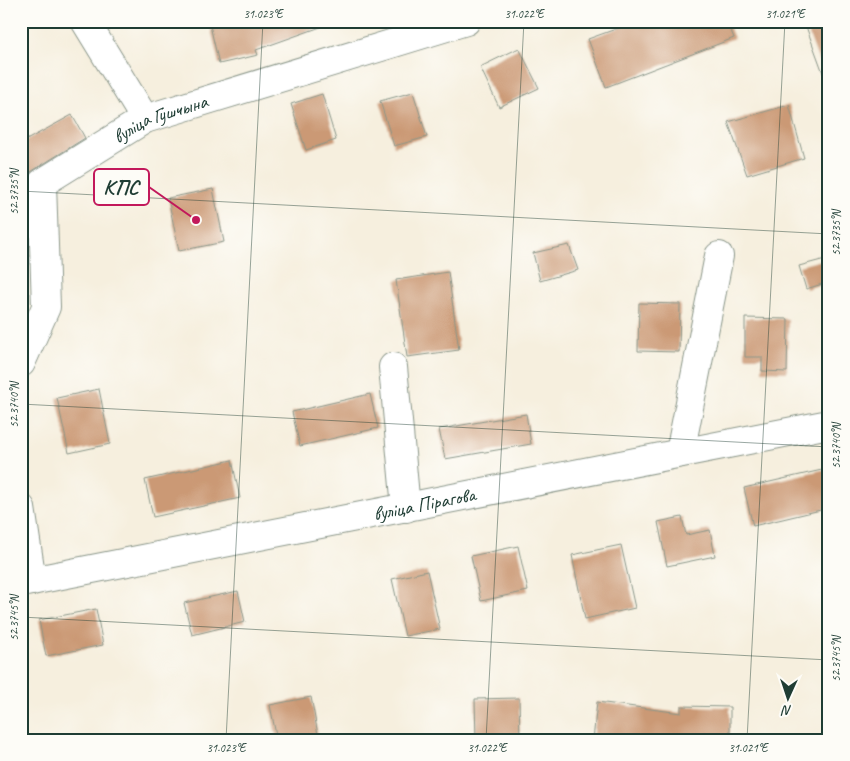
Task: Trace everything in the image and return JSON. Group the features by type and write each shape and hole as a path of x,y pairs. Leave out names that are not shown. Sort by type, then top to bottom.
{"street":[{"path":"85,21 146,119"},
{"name":"вуліца Гушчына","path":"21,363 46,307 42,183 146,119 466,21"},
{"path":"680,453 719,256"},
{"path":"392,367 406,508"},
{"name":"вуліца Пірагова","path":"27,582 829,424"},
{"path":"21,508 27,582"}],"building":[{"path":"209,21 329,21 329,24 256,50 258,55 219,64"},
{"path":"638,21 727,21 734,38 606,87 588,39"},
{"path":"804,21 829,21 829,81 826,81"},
{"path":"519,48 539,88 499,107 480,67"},
{"path":"413,92 427,137 394,146 380,101"},
{"path":"322,94 336,140 306,150 291,104"},
{"path":"789,105 804,158 747,175 728,122"},
{"path":"72,115 85,138 21,178 21,143"},
{"path":"213,189 224,242 179,251 168,198"},
{"path":"569,245 578,270 540,281 533,253"},
{"path":"829,258 829,282 806,289 799,266"},
{"path":"448,272 459,350 407,357 396,280"},
{"path":"639,303 680,304 679,352 638,351"},
{"path":"745,318 788,319 787,372 762,371 762,357 745,357"},
{"path":"99,389 110,444 69,453 57,398"},
{"path":"370,394 378,428 300,446 292,412"},
{"path":"526,414 531,444 445,459 439,429"},
{"path":"232,460 240,498 153,517 145,480"},
{"path":"826,469 829,482 829,508 753,526 744,488"},
{"path":"682,517 686,535 710,530 715,556 667,566 658,522"},
{"path":"621,545 635,608 585,619 572,555"},
{"path":"518,546 528,591 481,601 471,556"},
{"path":"427,571 440,629 405,636 392,579"},
{"path":"238,591 245,622 192,635 184,603"},
{"path":"96,609 103,645 46,656 39,620"},
{"path":"311,697 319,740 277,740 270,705"},
{"path":"519,698 520,740 476,740 475,699"},
{"path":"597,702 681,713 681,706 730,707 730,740 593,740"}],"place":[{"name":"КПС","path":"196,220"}]}
